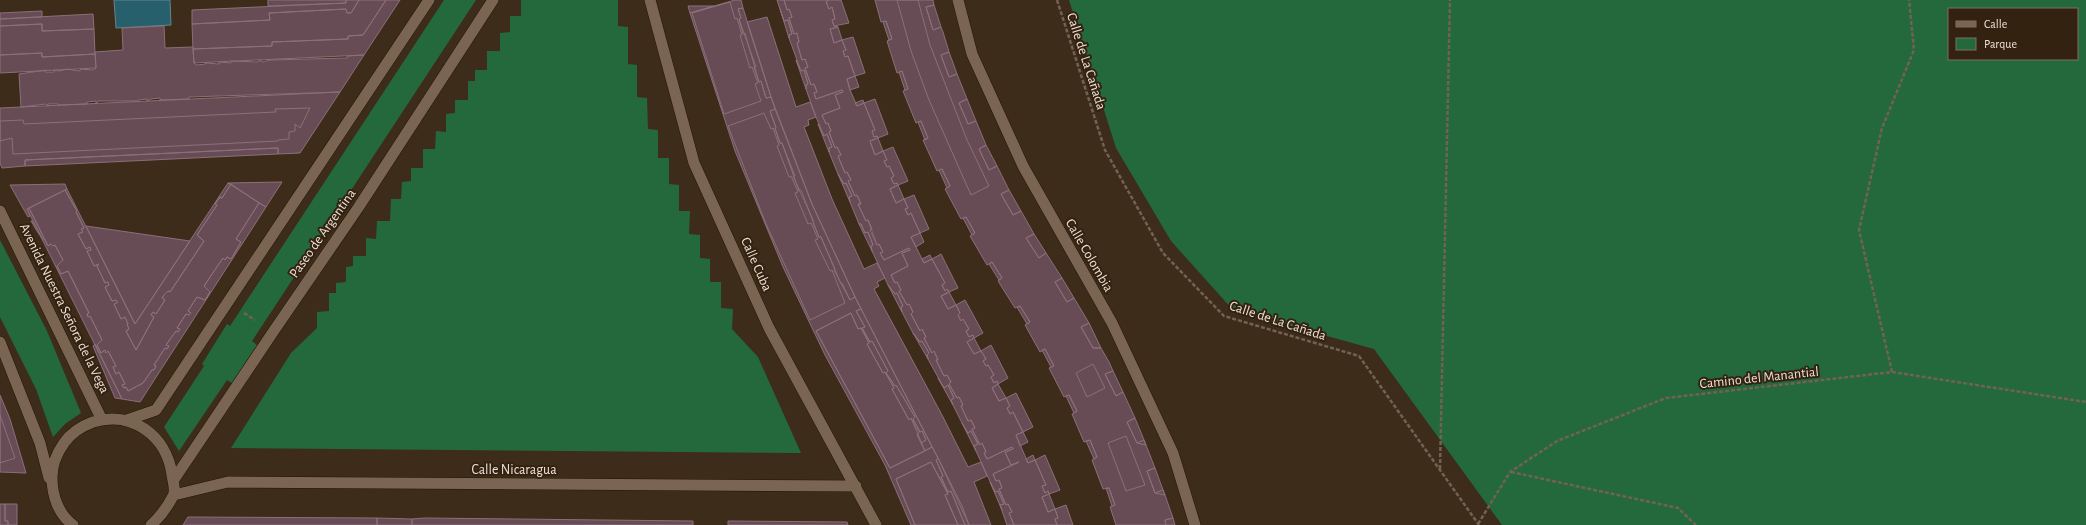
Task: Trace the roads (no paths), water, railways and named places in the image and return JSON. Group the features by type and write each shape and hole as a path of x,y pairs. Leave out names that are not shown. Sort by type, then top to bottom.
{"street":[{"path":"127,420 156,410 429,0"},
{"name":"Paseo de Argentina","path":"173,481 358,208 493,0"},
{"name":"Calle Cuba","path":"650,0 694,163 769,328 876,525"},
{"name":"Calle Colombia","path":"958,0 972,54 1023,166 1112,323 1173,453 1195,525"},
{"name":"Avenida Nuestra Señora de la Vega","path":"0,210 102,420"},
{"path":"1,345 40,443 58,507 70,524"},
{"path":"52,490 52,471 58,452 69,437 84,425 114,418 127,420 145,428 160,443 170,461 174,495 160,516 151,525"},
{"name":"Calle Nicaragua","path":"174,495 228,482 856,486"}],"water":[{"path":"114,0 170,0 171,25 116,28"}]}
